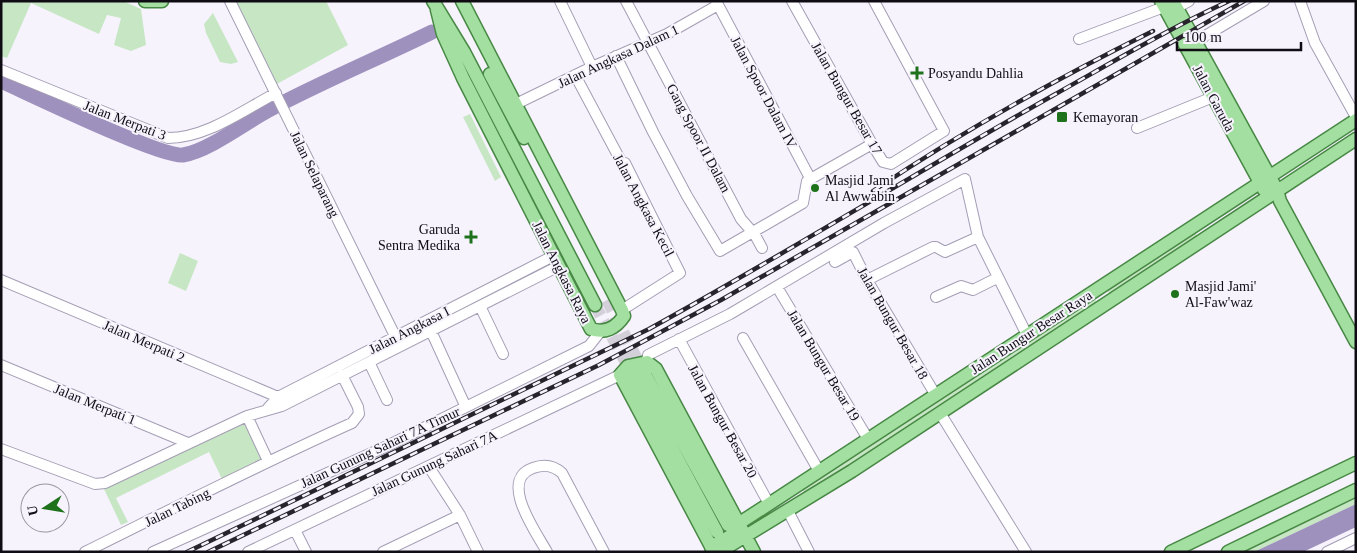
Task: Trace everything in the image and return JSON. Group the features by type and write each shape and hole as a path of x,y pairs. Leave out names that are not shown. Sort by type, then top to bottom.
{"main road":[{"path":"145,1 162,1"},
{"name":"Jalan Angkasa Raya","path":"435,6 447,44 463,78 591,329 600,332 619,323 624,316 622,310 462,1"},
{"name":"Jalan Garuda","path":"1169,4 1195,42 1265,180"},
{"name":"Jalan Garuda","path":"1169,4 1213,96 1275,195 1356,342"},
{"name":"Jalan Angkasa Raya","path":"435,6 464,52 601,302 481,57 469,16"},
{"name":"Jalan Bungur Besar Raya","path":"715,550 734,534 728,527 769,504 1339,132 1356,118"},
{"path":"1339,132 1351,142"},
{"name":"Jalan Bungur Besar Raya","path":"715,550 743,545 788,511 940,413 1208,235 1275,195 1351,142"},
{"path":"1199,222 1208,235"},
{"path":"635,370 728,527 743,545 754,552"},
{"path":"635,370 715,550"},
{"path":"1171,552 1356,463"},
{"path":"794,487 803,502"},
{"path":"1228,552 1356,490"}],"street":[{"name":"Jalan Selaparang","path":"230,1 397,342"},
{"path":"560,1 592,67"},
{"name":"Gang Spoor II Dalam","path":"626,1 741,219 751,233 755,235 762,248"},
{"name":"Jalan Bungur Besar 17","path":"792,1 872,144 883,162 891,164 944,131 874,1"},
{"path":"1079,39 1169,4 1189,1"},
{"path":"1195,42 1264,1"},
{"path":"1300,1 1315,43 1356,118"},
{"name":"Jalan Angkasa Dalam 1","path":"516,104 647,42 717,2"},
{"name":"Jalan Spoor Dalam IV","path":"717,2 810,178"},
{"path":"616,56 652,132 719,251 803,203 806,183 810,178 872,144"},
{"name":"Jalan Merpati 3","path":"1,70 168,138 187,137 280,102"},
{"name":"Jalan Angkasa Kecil","path":"575,75 623,165 625,163 680,273 622,310"},
{"path":"1137,128 1213,96"},
{"path":"678,339 730,314 884,223 965,179 978,237 997,278 1027,334"},
{"path":"867,280 933,247 936,246 945,252 978,237"},
{"name":"Jalan Bungur Besar 18","path":"836,262 852,252 935,394"},
{"name":"Jalan Angkasa I","path":"280,401 369,362 397,342 431,331 480,306 556,261"},
{"name":"Jalan Angkasa I","path":"1,449 99,485 268,408 556,261"},
{"path":"936,297 961,286 973,290 997,278"},
{"name":"Jalan Merpati 2","path":"1,280 280,401"},
{"name":"Jalan Bungur Besar 19","path":"780,292 868,439"},
{"path":"480,306 503,354"},
{"path":"431,331 464,403"},
{"name":"Jalan Gunung Sahari 7A Timur","path":"153,552 387,446 589,346 600,332"},
{"path":"743,338 819,471"},
{"name":"Jalan Gunung Sahari 7A","path":"248,552 635,370 648,355 678,339"},
{"name":"Jalan Bungur Besar 20","path":"678,339 769,504"},
{"path":"369,362 387,400"},
{"name":"Jalan Merpati 1","path":"1,365 188,443"},
{"name":"Jalan Tabing","path":"85,552 268,461 352,423 357,418 358,407 342,375"},
{"path":"940,413 1026,552"},
{"path":"247,416 268,461"},
{"path":"547,552 522,506 517,488 520,476 527,471 542,466 554,467 562,473 604,552"},
{"path":"429,467 460,516 478,552"},
{"path":"788,511 810,552"},
{"path":"383,552 460,516"},
{"path":"295,530 306,552"},
{"path":"1327,552 1356,538"}],"green space":[{"path":"1,1 123,1 141,9 146,45 131,51 114,45 121,18 107,15 99,34 31,3 7,58 1,56"},
{"path":"235,1 326,1 348,45 275,85"},
{"path":"213,13 238,62 231,64 220,62 206,33 204,24"},
{"path":"470,114 501,177 495,181 463,117"},
{"path":"1195,232 1198,237 1110,295 1107,290"},
{"path":"180,253 198,261 186,291 168,283"},
{"path":"1094,298 1097,303 805,495 802,489"},
{"path":"244,421 262,459 222,479 209,452 116,498 128,522 121,525 104,489"},
{"path":"1356,490 1356,504 1255,552 1226,552"}],"shaded area":[{"path":"1356,504 1356,527 1303,552 1254,552"}],"waterway":[{"path":"1,81 150,147 183,155 204,148 287,100 432,32"}],"tunnel":[{"path":"607,300 642,369"},
{"path":"595,305 632,374"}],"railway":[{"path":"187,552 649,329 1052,96 1162,35 1229,1"},
{"path":"208,552 599,365 721,300 1244,1"},
{"path":"873,191 941,147 1010,106 1153,31"}],"place":[{"name":"Posyandu Dahlia","path":"917,73"},
{"name":"Kemayoran","path":"1062,117"},
{"name":"Masjid Jami Al Awwabin","path":"815,188"},
{"name":"Garuda Sentra Medika","path":"471,237"},
{"name":"Masjid Jami' Al-Faw'waz","path":"1175,294"}]}
